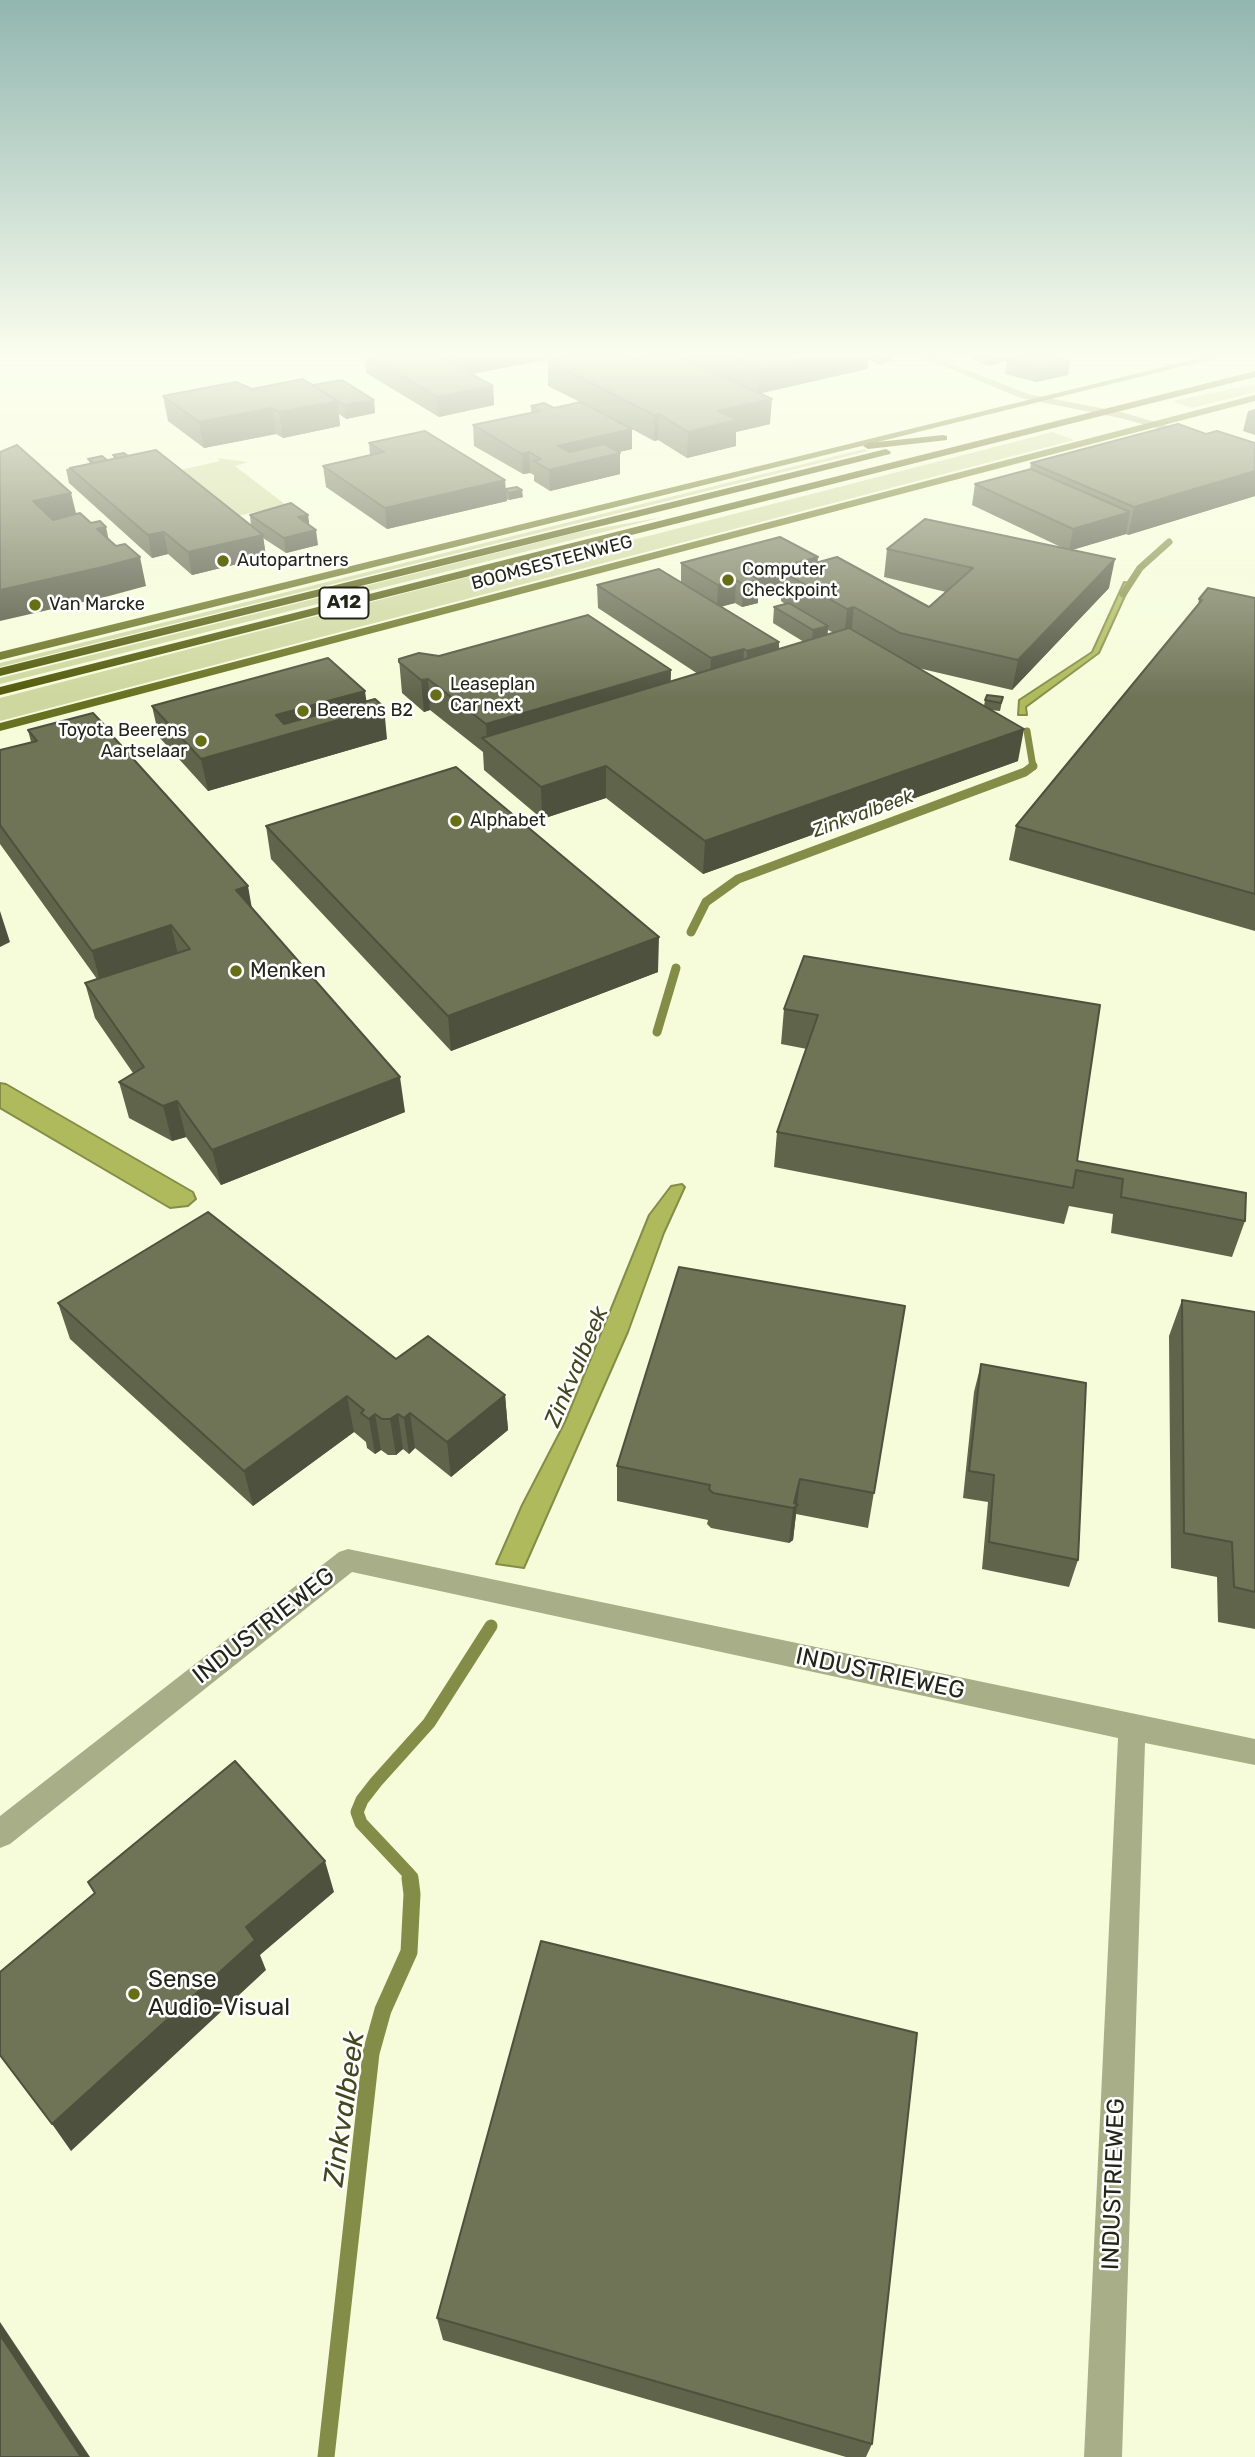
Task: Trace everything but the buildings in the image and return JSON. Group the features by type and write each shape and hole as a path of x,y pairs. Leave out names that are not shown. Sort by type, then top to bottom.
{"highway":[{"name":"A12","path":"0,672 817,469"},
{"name":"A12","path":"0,691 875,469"}],"main road":[{"name":"BOOMSESTEENWEG","path":"0,656 761,469"},
{"name":"BOOMSESTEENWEG","path":"0,727 984,469"}],"street":[{"name":"INDUSTRIEWEG","path":"0,1834 348,1560 1132,1728 1103,2457"},
{"path":"1132,1728 1255,1752"}],"shaded area":[{"path":"238,469 286,505 233,517 176,471"},
{"path":"785,469 797,469 0,667 0,663"},
{"path":"910,469 964,469 0,721 0,698 611,540 619,543"},
{"path":"663,517 0,684 0,678 579,532"},
{"path":"1124,582 1131,583 1099,653 1026,707 1027,715 1018,715 1019,700 1092,652"},
{"path":"0,1083 193,1192 196,1199 188,1206 170,1208 0,1108"},
{"path":"682,1184 685,1187 664,1233 628,1332 524,1568 496,1564 522,1505 565,1422 649,1215 671,1186"}],"waterway":[{"name":"Zinkvalbeek","path":"1123,594 1140,568 1169,542"},
{"name":"Zinkvalbeek","path":"1027,731 1033,766"},
{"name":"Zinkvalbeek","path":"691,932 706,902 738,879 1025,772 1033,766"},
{"name":"Zinkvalbeek","path":"657,1032 676,968"},
{"name":"Zinkvalbeek","path":"410,1880 409,1874 361,1823 357,1812 362,1800 376,1782 429,1723 491,1626"},
{"name":"Zinkvalbeek","path":"326,2457 371,2053 383,2010 409,1952 412,1894 410,1878"}],"place":[{"name":"Autopartners","path":"223,561"},
{"name":"Computer Checkpoint","path":"728,580"},
{"name":"Van Marcke","path":"35,605"},
{"name":"Leaseplan Car next","path":"436,695"},
{"name":"Beerens B2","path":"303,711"},
{"name":"Toyota Beerens Aartselaar","path":"201,741"},
{"name":"Alphabet","path":"456,821"},
{"name":"Menken","path":"236,971"},
{"name":"Sense Audio-Visual","path":"134,1994"}]}
